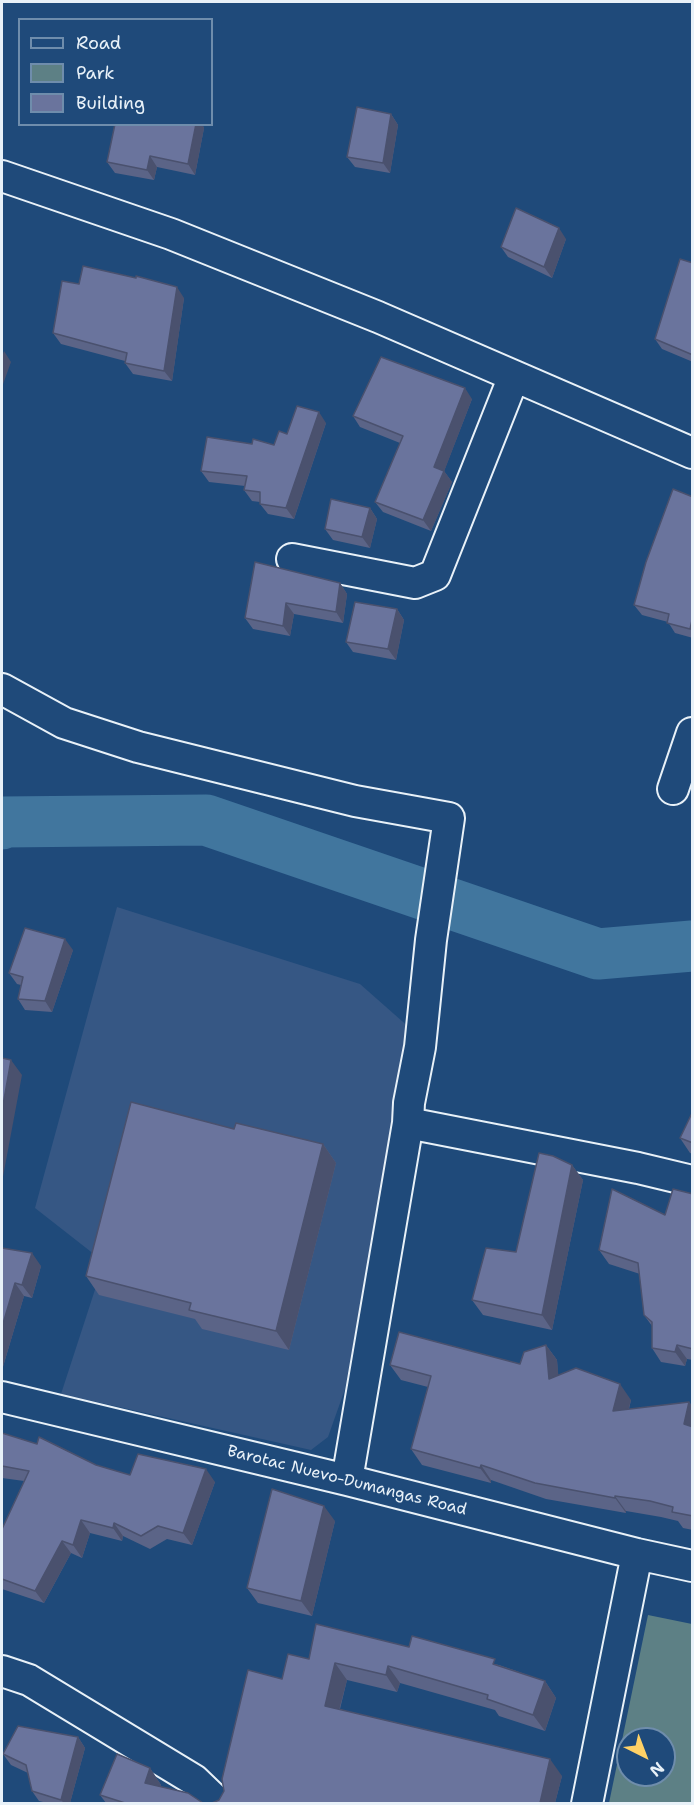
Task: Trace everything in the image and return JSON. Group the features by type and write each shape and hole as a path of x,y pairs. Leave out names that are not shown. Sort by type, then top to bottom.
{"street":[{"path":"2,176 171,234 378,317 693,453"},
{"path":"292,559 415,583 435,575 514,376"},
{"path":"2,689 64,723 138,747 355,801 450,818 431,940 420,1047 347,1480"},
{"path":"673,789 693,733"},
{"path":"408,1123 638,1167 693,1181"},
{"name":"Barotac Nuevo-Dumangas Road","path":"2,1397 693,1566"},
{"path":"587,1803 637,1554"},
{"path":"2,1671 29,1680 146,1750 194,1780 219,1803"}],"shaded area":[{"path":"117,907 360,984 411,1029 345,1389 328,1437 311,1450 61,1394 104,1262 35,1208"}],"green space":[{"path":"648,1615 692,1624 692,1803 609,1803 616,1769 616,1787 676,1787 676,1727 625,1727"}],"building":[{"path":"357,107 391,114 383,163 347,157"},
{"path":"115,126 196,126 188,164 150,156 147,170 107,162"},
{"path":"516,208 559,228 544,267 501,247"},
{"path":"680,259 693,263 693,355 655,339"},
{"path":"83,266 177,287 164,371 125,363 127,353 53,333 62,281 79,284"},
{"path":"381,357 465,388 434,467 444,471 423,520 375,502 403,436 353,416"},
{"path":"297,406 319,412 286,508 260,504 260,492 244,490 247,476 201,471 207,437 252,444 253,439 274,445 279,431 287,434"},
{"path":"673,489 693,497 693,616 690,629 667,623 669,614 634,605 646,562"},
{"path":"331,499 370,508 362,537 325,529"},
{"path":"255,562 340,583 336,612 286,603 283,626 245,618"},
{"path":"355,602 397,609 388,649 346,642"},
{"path":"25,928 65,939 45,1001 18,999 23,977 9,973"},
{"path":"2,1058 11,1060 2,1111"},
{"path":"131,1102 234,1129 236,1123 323,1144 276,1331 189,1310 191,1303 86,1276"},
{"path":"693,1111 693,1143 680,1138"},
{"path":"539,1153 553,1156 572,1165 542,1315 472,1300 486,1248 516,1252"},
{"path":"612,1189 665,1215 673,1189 693,1194 693,1349 677,1345 675,1352 652,1348 652,1322 644,1315 638,1263 599,1250"},
{"path":"2,1248 32,1253 22,1285 15,1283 2,1327"},
{"path":"399,1332 520,1364 524,1352 546,1345 549,1379 576,1368 620,1384 613,1411 689,1402 684,1424 693,1427 693,1516 672,1512 673,1507 650,1501 615,1496 615,1498 535,1483 481,1465 480,1468 411,1449 431,1376 390,1365"},
{"path":"2,1433 37,1444 39,1437 96,1465 130,1475 138,1454 206,1469 183,1533 158,1526 141,1536 114,1523 113,1528 81,1520 73,1545 62,1541 35,1591 2,1579 2,1529 29,1471 2,1466"},
{"path":"272,1489 324,1506 301,1601 247,1588"},
{"path":"316,1624 409,1647 412,1636 495,1659 493,1664 545,1681 533,1715 487,1699 488,1695 388,1666 386,1675 335,1663 325,1706 550,1759 540,1803 212,1803 219,1800 224,1791 222,1779 248,1670 282,1679 288,1654 309,1659"},
{"path":"18,1726 78,1737 61,1800 32,1791 26,1765 3,1754"},
{"path":"117,1754 150,1768 145,1783 188,1793 203,1803 125,1803 100,1795"}],"waterway":[{"path":"2,824 2,822 206,820 598,954 692,946"}]}
